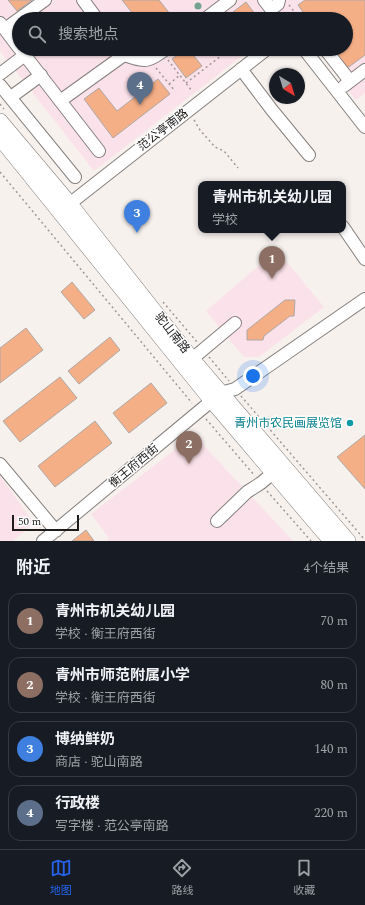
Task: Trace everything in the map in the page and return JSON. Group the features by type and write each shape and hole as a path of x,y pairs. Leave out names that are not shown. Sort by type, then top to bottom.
{"main road":[{"name":"驼山南路","path":"2,115 3,139 198,354 272,474 331,541"},
{"name":"驼山南路","path":"65,208 223,394"},
{"name":"驼山南路","path":"272,474 348,541"}],"street":[{"path":"25,12 45,0"},
{"path":"83,0 92,12"},
{"path":"214,12 230,0"},
{"path":"12,20 2,26 12,39"},
{"path":"0,74 16,56"},
{"path":"26,56 99,151"},
{"path":"60,101 117,56"},
{"path":"133,56 144,60 150,60 156,56"},
{"name":"范公亭南路","path":"65,208 258,56"},
{"path":"309,56 365,127"},
{"path":"330,56 350,81"},
{"path":"241,69 309,155"},
{"path":"337,92 365,70"},
{"path":"11,97 41,75"},
{"path":"1,87 11,97 76,177"},
{"path":"346,231 365,259"},
{"name":"衡王府西街","path":"43,541 199,411 365,299"},
{"path":"198,354 235,323"},
{"path":"0,464 56,531"},
{"path":"217,521 247,492 272,474"}],"path":[{"path":"276,3 290,12"},
{"path":"168,56 192,91"},
{"path":"186,83 221,56"},
{"path":"150,60 175,91"},
{"path":"169,84 180,75"},
{"path":"0,104 2,115"},
{"path":"190,109 200,130 215,147 224,151 238,168"},
{"path":"0,172 199,411 272,474 311,541"},
{"path":"163,301 223,394 365,540"}],"shaded area":[{"path":"0,0 365,0 365,93 356,100 321,56 353,56 353,12 12,12 12,56 242,56 94,171 0,51"},
{"path":"277,250 324,307 259,357 244,357 206,311"},
{"path":"194,435 293,541 106,541 109,538 91,514"},
{"path":"0,476 34,523 13,541 0,541"}],"building":[{"path":"8,0 32,0 17,11"},
{"path":"122,0 159,0 168,12 131,12"},
{"path":"305,0 365,0 365,55 346,69 336,56 353,56 353,12 303,12 298,5"},
{"path":"246,2 254,12 233,12"},
{"path":"176,56 194,56 202,66 186,78 172,59"},
{"path":"158,79 170,94 113,138 84,99 99,88 117,111"},
{"path":"72,282 95,310 84,319 61,292"},
{"path":"285,300 295,300 294,316 290,316 264,336 263,340 247,340 247,330"},
{"path":"26,328 43,350 0,383 0,348"},
{"path":"110,337 120,350 79,384 68,371"},
{"path":"60,377 77,398 20,442 3,421"},
{"path":"151,383 167,403 129,433 113,413"},
{"path":"95,421 112,443 55,487 38,466"},
{"path":"365,435 365,489 337,457"},
{"path":"86,530 94,541 72,541"}],"place":[{"name":"行政楼","path":"140,105"},
{"name":"博纳鲜奶","path":"137,233"},
{"name":"青州市机关幼儿园","path":"272,279"},
{"name":"青州市农民画展览馆","path":"350,423"},
{"name":"青州市师范附属小学","path":"189,464"}]}
